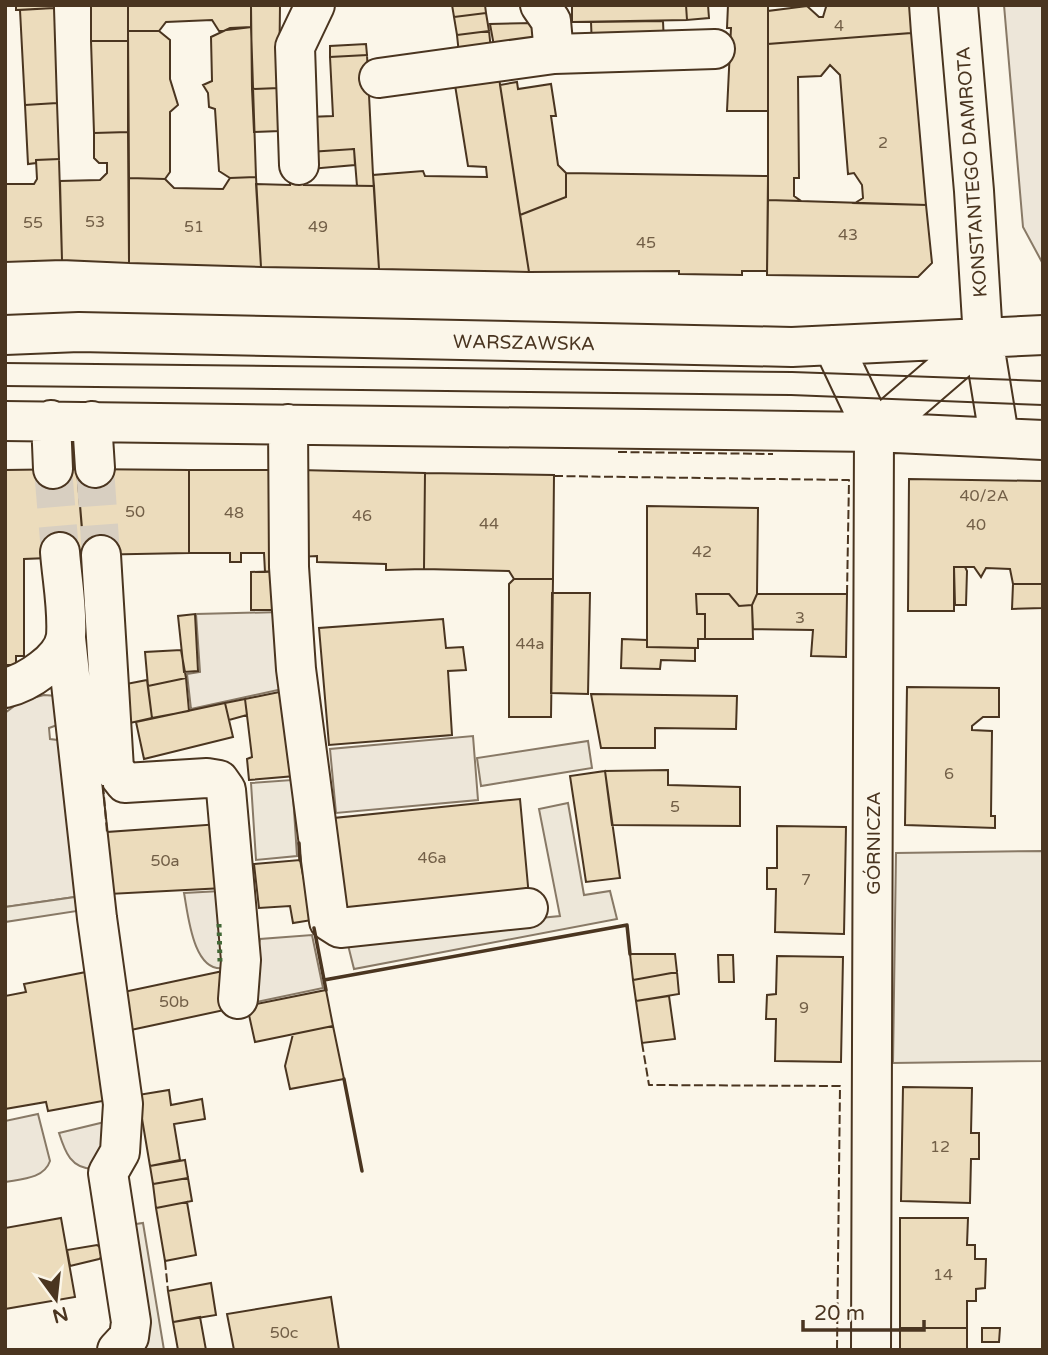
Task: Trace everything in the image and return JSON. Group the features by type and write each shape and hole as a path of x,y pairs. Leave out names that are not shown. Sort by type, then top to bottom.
{"street":[{"path":"299,165 295,47 315,5"},
{"path":"540,5 551,21 554,54"},
{"name":"KONSTANTEGO DAMROTA","path":"958,5 983,338 999,436"},
{"path":"379,78 554,54 715,49"},
{"name":"WARSZAWSKA","path":"5,335 79,332 792,347 1043,335"},
{"path":"874,432 983,338"},
{"name":"GÓRNICZA","path":"833,345 874,432 871,1350"},
{"path":"51,420 53,469"},
{"path":"5,421 874,432 1043,440"},
{"path":"92,421 95,468"},
{"path":"288,424 289,567 296,669 329,920 340,928 528,908"},
{"path":"60,552 66,638 97,918 123,1104 120,1152 108,1173 131,1322 129,1337 117,1350"},
{"path":"101,555 114,769 125,783 207,778 219,780 226,790 240,960 238,999"},
{"path":"5,688 41,670 66,638"}],"shaded area":[{"path":"1004,5 1043,5 1043,264 1023,227"},
{"path":"282,612 287,688 191,709 187,674 200,672 196,614"},
{"path":"44,695 57,696 60,724 49,728 50,739 66,741 75,897 5,907 5,713 21,701"},
{"path":"473,736 478,800 336,813 330,749"},
{"path":"588,741 592,768 481,786 477,758"},
{"path":"292,780 297,856 256,860 251,783"},
{"path":"568,803 584,895 610,891 617,919 354,969 346,937 560,916 539,809"},
{"path":"1043,851 1043,1061 893,1063 896,853"},
{"path":"221,891 224,968 214,967 205,961 199,952 190,927 184,893"},
{"path":"75,897 77,911 5,922 5,907"},
{"path":"312,935 323,988 247,1004 260,939"},
{"path":"38,1114 50,1161 37,1175 5,1182 5,1121"},
{"path":"113,1120 94,1169 74,1163 59,1133"},
{"path":"143,1223 164,1350 143,1350 122,1226"}],"building":[{"path":"16,5 54,5 54,8 16,10"},
{"path":"91,5 128,5 128,41 91,41"},
{"path":"128,5 251,5 251,27 219,31 212,20 166,22 159,31 128,31"},
{"path":"251,5 280,5 279,88 252,89"},
{"path":"452,5 485,5 486,13 454,17"},
{"path":"686,5 708,5 709,18 687,20"},
{"path":"686,5 687,20 572,22 572,6"},
{"path":"728,5 768,5 768,111 727,111 731,28 727,28"},
{"path":"823,5 909,5 911,33 768,44 768,11 807,6 819,17 823,17 826,7"},
{"path":"54,8 57,103 25,105 20,10"},
{"path":"486,13 489,31 457,35 454,17"},
{"path":"663,21 664,44 592,47 591,22"},
{"path":"533,23 533,43 494,46 490,24"},
{"path":"251,27 256,177 230,178 219,171 215,109 209,107 208,93 203,85 212,81 211,37 230,28"},
{"path":"128,31 159,31 170,40 170,79 178,105 170,112 170,172 165,179 129,178"},
{"path":"489,31 491,50 459,54 457,35"},
{"path":"911,33 926,205 855,203 863,198 862,185 854,173 848,174 840,75 830,65 821,76 798,77 799,178 794,178 794,196 801,201 768,200 768,44"},
{"path":"91,41 128,41 128,132 94,133"},
{"path":"366,44 367,55 330,57 330,46"},
{"path":"367,55 374,186 357,186 354,149 309,152 308,117 333,116 330,57"},
{"path":"499,78 529,272 379,269 373,175 423,171 425,176 487,177 486,167 468,166 455,85"},
{"path":"517,82 518,89 551,84 556,116 551,116 558,165 566,173 566,197 520,215 500,85"},
{"path":"279,88 280,131 254,132 252,89"},
{"path":"57,103 59,159 36,160 36,163 28,164 25,105"},
{"path":"128,132 129,263 62,260 60,181 100,180 107,173 107,163 99,163 94,158 94,133"},
{"path":"354,149 355,165 310,169 309,152"},
{"path":"59,159 62,260 5,262 5,184 34,184 37,179 36,160"},
{"path":"566,173 768,176 767,271 742,271 742,275 679,274 679,271 529,272 520,215 566,197"},
{"path":"290,176 304,176 304,185 374,186 379,269 261,267 256,184 290,185"},
{"path":"256,177 261,267 129,263 129,178 165,179 174,188 223,189 230,178"},
{"path":"768,200 926,205 932,263 918,277 767,275"},
{"path":"77,469 189,470 189,553 84,555"},
{"path":"77,469 84,552 48,553 48,558 24,559 24,656 16,656 16,665 5,665 5,470"},
{"path":"189,470 276,470 281,571 265,572 264,553 241,553 241,562 230,562 230,553 189,553"},
{"path":"299,470 425,473 424,569 386,570 386,564 317,562 317,556 298,557"},
{"path":"425,473 554,475 553,579 514,579 509,571 424,569"},
{"path":"909,479 1043,481 1043,584 1013,584 1010,569 986,568 981,577 974,567 954,567 954,611 908,611"},
{"path":"647,506 758,508 757,594 752,605 739,606 729,594 696,594 697,614 705,614 705,639 698,639 698,648 647,647"},
{"path":"954,567 965,567 967,571 966,605 955,605"},
{"path":"281,571 283,610 251,610 251,572"},
{"path":"514,579 553,579 551,717 509,717 509,584"},
{"path":"1013,584 1043,584 1043,608 1012,609"},
{"path":"552,593 590,593 588,694 551,693"},
{"path":"696,594 729,594 739,606 752,605 753,639 705,639 705,614 697,614"},
{"path":"757,594 847,594 846,657 811,656 813,630 753,629 752,605"},
{"path":"195,614 198,671 184,672 178,616"},
{"path":"443,619 446,648 463,647 466,670 448,671 452,735 329,745 319,628"},
{"path":"622,639 647,640 647,647 695,648 695,661 661,660 660,669 621,668"},
{"path":"181,650 186,678 148,686 145,652"},
{"path":"186,678 189,711 152,718 148,686"},
{"path":"147,680 152,718 121,725 116,686"},
{"path":"907,687 999,688 999,717 983,717 972,726 972,730 992,731 991,816 995,816 995,828 905,825"},
{"path":"289,690 295,776 249,780 247,759 252,757 245,699"},
{"path":"591,694 737,696 736,729 655,728 655,748 601,748"},
{"path":"245,699 247,715 229,720 225,703"},
{"path":"225,703 233,737 144,759 136,722"},
{"path":"668,770 668,785 740,787 740,826 612,825 605,771"},
{"path":"605,771 620,878 586,882 570,776"},
{"path":"520,799 529,897 343,915 334,818"},
{"path":"220,824 224,888 109,894 107,832"},
{"path":"777,826 846,827 844,934 775,932 776,889 767,889 767,868 777,868"},
{"path":"300,860 312,920 293,923 290,906 259,908 254,864"},
{"path":"630,954 675,954 677,972 633,980"},
{"path":"718,955 733,955 734,982 719,982"},
{"path":"777,956 843,957 841,1062 775,1061 776,1019 766,1019 767,995 776,994"},
{"path":"223,971 229,1009 126,1031 119,993"},
{"path":"86,972 108,1100 48,1111 46,1102 5,1109 5,996 26,992 24,984"},
{"path":"677,972 679,994 636,1001 633,980"},
{"path":"326,990 333,1026 255,1042 247,1006"},
{"path":"669,996 675,1039 642,1043 636,1001"},
{"path":"333,1026 344,1079 290,1089 285,1066 293,1034"},
{"path":"903,1087 972,1088 971,1133 979,1133 979,1159 971,1159 970,1203 901,1201"},
{"path":"169,1090 171,1105 202,1099 205,1119 174,1124 180,1160 150,1166 138,1095"},
{"path":"185,1160 188,1178 153,1184 150,1166"},
{"path":"188,1178 192,1201 156,1208 153,1184"},
{"path":"187,1202 196,1255 165,1261 156,1208"},
{"path":"61,1218 75,1297 5,1309 5,1228"},
{"path":"900,1218 968,1218 967,1245 975,1245 975,1259 986,1259 985,1288 976,1289 976,1301 967,1301 967,1328 900,1328"},
{"path":"97,1245 103,1256 70,1266 67,1250"},
{"path":"211,1283 216,1315 173,1322 168,1291"},
{"path":"331,1297 339,1350 234,1350 227,1314"},
{"path":"200,1317 206,1350 178,1350 173,1322"},
{"path":"900,1328 967,1328 967,1350 900,1350"},
{"path":"982,1328 1000,1328 999,1342 982,1342"}],"tunnel":[{"path":"95,468 101,555"},
{"path":"53,469 60,552"}],"tram line":[{"path":"5,363 792,372 1043,381"},
{"path":"5,386 791,395 1043,405"}],"hedge":[{"path":"219,924 220,962"}],"fence":[{"path":"618,452 773,454"},
{"path":"554,476 849,480 847,594"},
{"path":"103,785 107,832"},
{"path":"642,1043 649,1085 840,1086 837,1350"},
{"path":"165,1261 168,1291"}],"wall":[{"path":"299,843 300,860"},
{"path":"324,980 627,925 630,954"},
{"path":"314,928 326,990"},
{"path":"344,1079 362,1171"}]}
